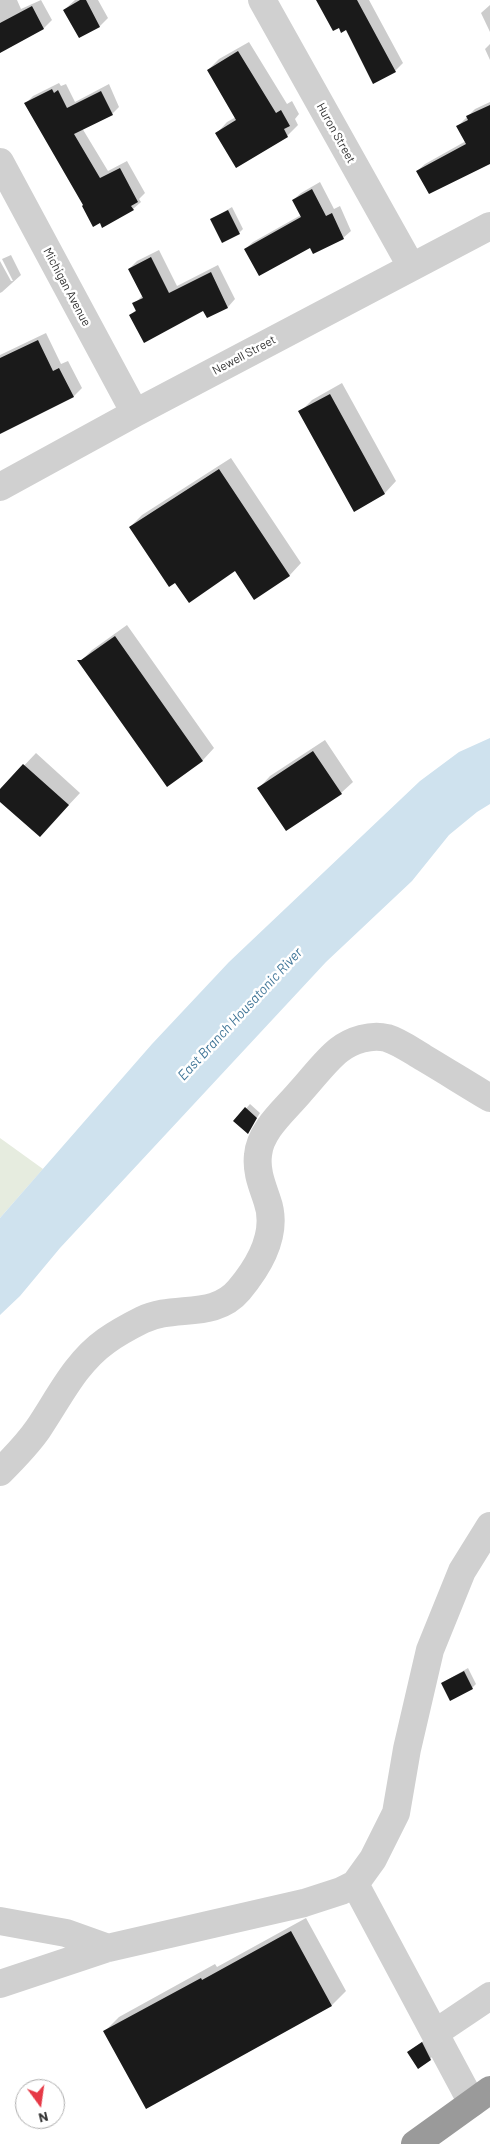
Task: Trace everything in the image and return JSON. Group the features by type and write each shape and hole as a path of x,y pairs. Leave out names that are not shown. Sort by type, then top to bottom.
{"highway":[{"path":"415,2144 481,2096"}],"street":[{"name":"Huron Street","path":"262,0 411,266"},
{"name":"Michigan Avenue","path":"0,162 135,413"},
{"name":"Newell Street","path":"0,487 135,413 490,226"},
{"path":"0,1472 25,1446 75,1372 105,1341 145,1319 161,1313 215,1307 234,1295 244,1284 268,1243 272,1225 258,1166 261,1142 268,1129 340,1050 353,1042 365,1038 388,1038 490,1098"},
{"path":"0,1984 108,1948 304,1903 341,1891 355,1884 372,1859 396,1813 407,1749 430,1650 462,1571 490,1526"},
{"path":"355,1884 435,2033 481,2096"},
{"path":"0,1921 66,1934 108,1948"},
{"path":"435,2033 490,1996"}],"shaded area":[{"path":"0,1138 43,1169 0,1218"}],"water":[{"name":"East Branch Housatonic River","path":"490,738 490,804 449,835 412,881 326,962 60,1248 20,1296 0,1315 0,1218 152,1044 229,962 420,781 459,752"}],"building":[{"path":"80,0 86,0 100,27 79,38 63,10"},
{"path":"316,0 357,0 396,72 373,84 346,30 341,33 339,28 333,31"},
{"path":"32,6 44,29 0,53 0,23"},
{"path":"238,51 276,113 281,110 290,126 284,129 288,137 236,168 215,133 236,120 207,70"},
{"path":"52,89 54,93 58,90 67,108 101,91 113,115 74,134 100,178 120,168 138,202 131,206 134,210 102,228 100,223 93,227 83,205 24,103"},
{"path":"490,105 490,164 429,194 416,171 466,144 456,126 468,120 466,116"},
{"path":"312,189 326,216 332,213 344,239 313,254 310,248 259,276 244,249 301,217 292,200"},
{"path":"228,210 240,234 222,243 210,219"},
{"path":"151,257 169,293 211,272 228,308 207,318 203,311 144,343 129,315 136,311 132,303 143,298 128,269"},
{"path":"38,340 53,371 59,368 74,397 0,434 0,358"},
{"path":"330,394 385,494 354,512 298,411"},
{"path":"219,469 290,576 254,600 235,571 189,603 175,583 169,587 129,527"},
{"path":"115,636 203,761 167,787 77,660 81,660"},
{"path":"313,751 342,794 286,831 257,788"},
{"path":"23,764 69,805 40,837 0,802 0,789"},
{"path":"245,1107 257,1118 248,1134 233,1121"},
{"path":"464,1671 473,1689 450,1701 441,1683"},
{"path":"291,1931 332,2006 146,2109 103,2031"},
{"path":"422,2042 431,2060 418,2069 407,2052"}]}
